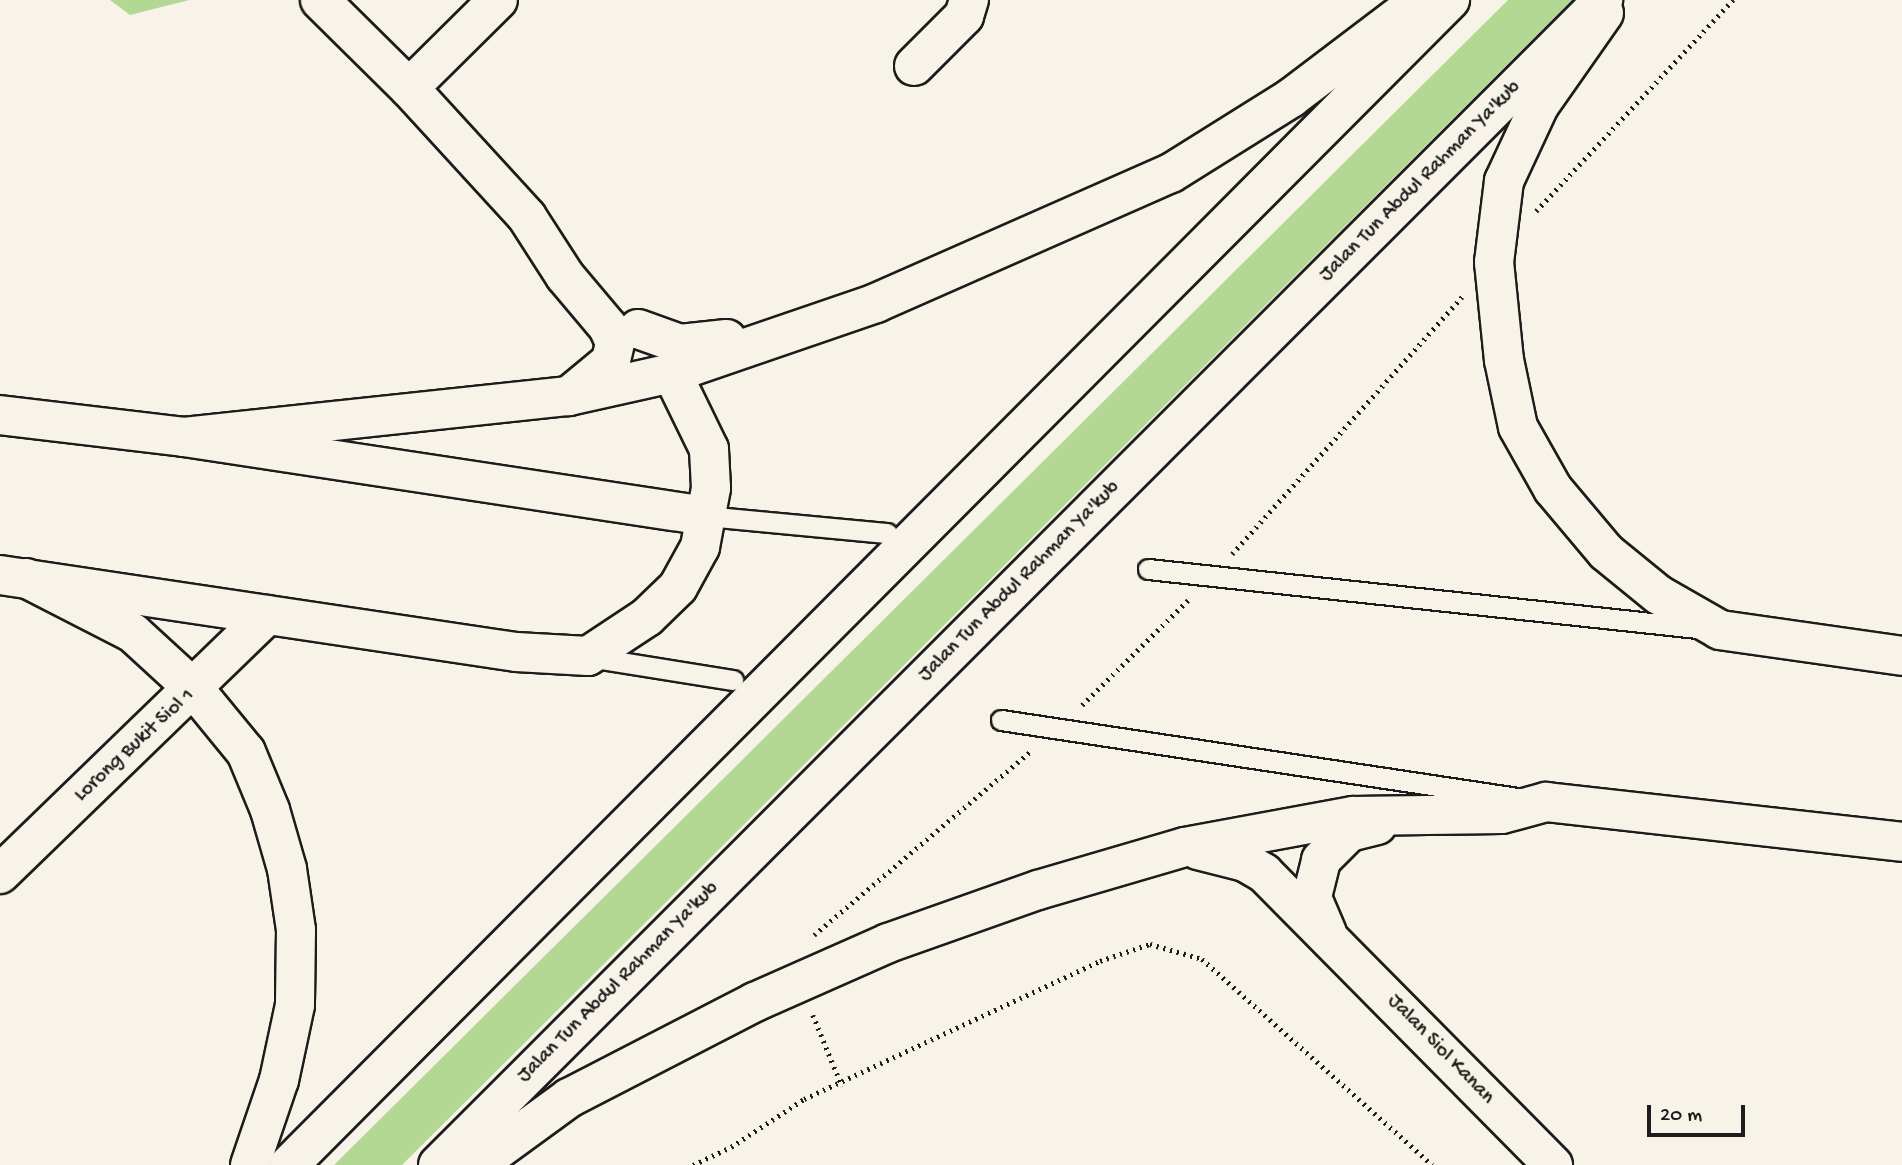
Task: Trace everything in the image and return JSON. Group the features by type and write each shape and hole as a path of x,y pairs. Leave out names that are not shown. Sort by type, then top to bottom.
{"street":[{"path":"320,0 409,88 540,233 565,276 608,327 615,343 611,361 599,374 569,396"},
{"path":"409,88 498,0"},
{"path":"914,66 964,16 969,0"},
{"path":"184,437 569,396 672,373 876,303 1171,173 1291,98 1420,0"},
{"path":"289,1165 1450,0"},
{"name":"Jalan Tun Abdul Rahman Ya'kub","path":"438,1165 1603,0"},
{"path":"1613,0 1539,106 1504,181 1494,262 1504,360 1518,427 1553,489 1606,552 1659,595 1720,630 1902,656"},
{"path":"13,577 516,652 588,656 647,617 678,587 700,547 706,516 709,449 672,373 638,329 576,259 540,233"},
{"path":"638,329 680,344 720,339 747,346"},
{"path":"0,415 184,437 706,516"},
{"path":"13,577 133,633 195,690 246,752 270,810 287,869 296,930 295,1005 279,1080 250,1165"},
{"name":"Lorong Bukit Siol 1","path":"5,859 195,690 268,615"},
{"path":"477,1165 569,1098 799,982 888,943 1038,890 1185,848 1353,816 1424,812 1502,814 1546,802 1902,842"},
{"path":"1328,935 1312,897 1321,860 1349,832 1424,812"},
{"name":"Jalan Siol Kanan","path":"1185,848 1245,862 1264,873 1553,1165"}],"lane":[{"path":"706,516 887,533"},
{"path":"1148,569 1720,630"},
{"path":"588,656 733,680"},
{"path":"1001,720 1546,802"}],"path":[{"path":"1530,219 1574,165 1733,0"},
{"path":"842,1086 799,982 800,965 815,934 1059,728 1213,575 1494,262"},
{"path":"693,1165 731,1147 804,1099 842,1086 1100,961 1150,944 1202,959 1432,1165"}],"green space":[{"path":"110,0 189,0 130,15"},
{"path":"1508,0 1572,0 402,1165 334,1165"}]}
